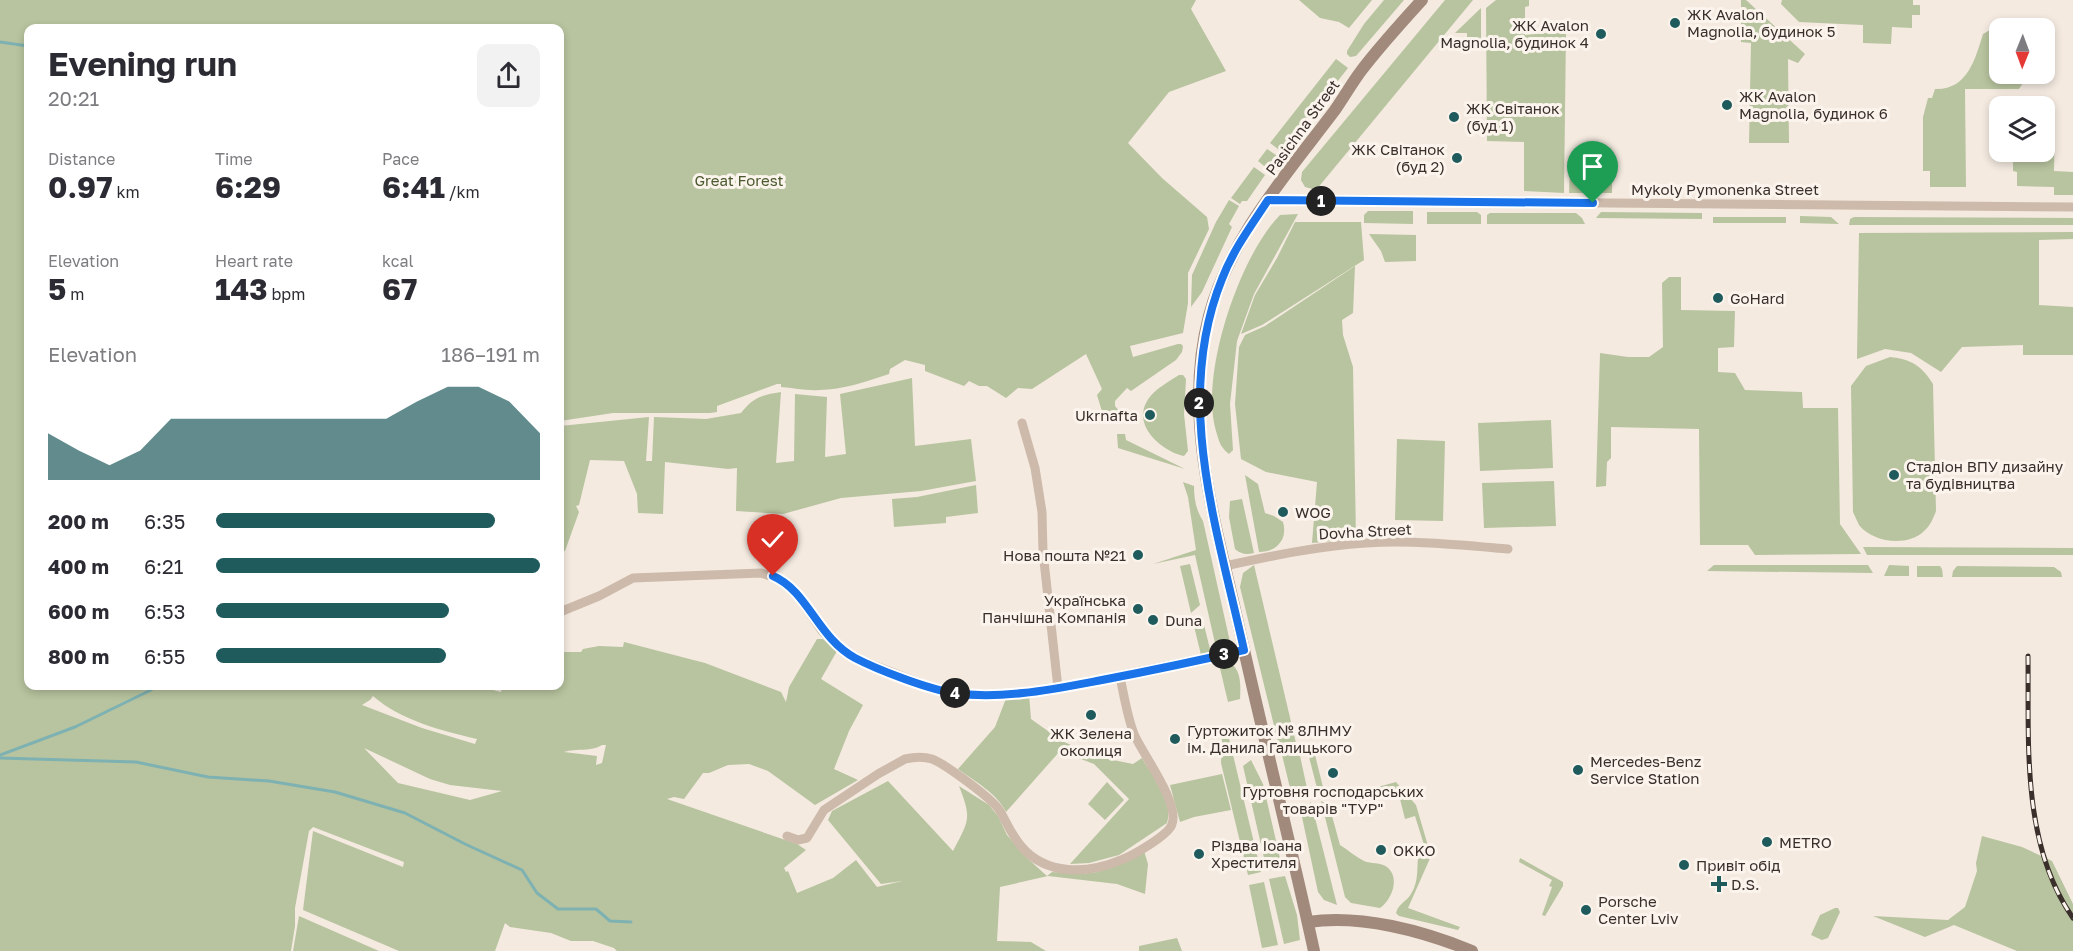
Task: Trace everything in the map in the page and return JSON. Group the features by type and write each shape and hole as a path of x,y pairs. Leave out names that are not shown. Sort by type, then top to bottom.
{"main road":[{"name":"Pasichna Street","path":"1314,951 1244,650 1206,474 1199,401 1201,355 1209,314 1222,277 1238,244 1360,71 1422,0"},
{"path":"1308,922 1335,919 1363,922 1424,935 1472,951"}],"street":[{"name":"Mykoly Pymonenka Street","path":"1268,200 2073,207"},
{"path":"1022,423 1035,468 1042,512 1043,552 1058,688"},
{"name":"Dovha Street","path":"1225,566 1281,554 1366,543 1440,543 1508,549"},
{"path":"564,610 599,596 633,578 761,573 784,581 792,587 829,637 841,649 869,664 933,688 954,693 1003,695 1058,688 1244,650"},
{"path":"787,836 798,840 807,838 821,813 834,802 905,759 917,756 942,764 992,801 1021,846 1041,862 1062,869 1080,871 1097,869 1125,858 1168,832 1173,820 1169,798 1134,733 1120,677"}],"green space":[{"name":"Great Forest","path":"0,0 1196,0 1191,9 1226,71 1169,92 1128,143 1162,178 1207,217 1209,229 1188,273 1188,303 1183,333 1130,346 1133,357 1178,344 1183,346 1182,352 1176,360 1131,391 1127,388 1115,401 1115,406 1119,411 1115,416 1104,418 1097,395 1102,389 1086,354 1032,389 1018,388 1006,398 987,386 979,386 969,381 964,386 925,371 925,365 905,360 890,369 889,374 855,385 805,390 781,387 781,384 777,384 717,406 717,412 613,413 564,420 564,24 24,24 24,690 493,690 501,692 501,690 564,690 564,652 581,652 583,649 599,646 623,647 624,642 705,663 781,692 786,702 789,687 817,639 823,639 837,651 821,679 863,705 849,731 834,769 858,780 815,805 768,771 749,764 728,765 709,773 703,773 684,799 674,797 667,799 797,844 806,850 784,868 786,872 788,871 797,893 833,878 856,860 877,887 902,881 881,884 828,820 832,811 888,781 953,851 967,819 966,806 959,786 989,805 998,816 1007,835 1047,876 1052,872 1081,874 1098,872 1144,851 1148,864 1145,894 1117,884 1048,876 1000,887 997,941 1031,942 1046,951 617,951 593,941 571,941 551,933 510,927 505,923 495,951 399,951 303,910 313,831 403,867 404,862 313,827 309,831 295,908 291,951 0,951","holes":["373,696 409,718 477,739 475,744 422,728 362,705","606,745 602,763 596,765 597,756 564,752","364,748 430,779 450,785 502,791 470,800 398,783"]},
{"path":"1299,0 1372,0 1349,28 1339,22 1320,18"},
{"path":"1384,0 1404,0 1356,56 1350,57 1347,51 1364,24"},
{"path":"1445,0 1473,0 1316,190 1305,187 1301,180 1302,172"},
{"path":"1496,0 1529,0 1529,6 1525,7 1525,35 1566,31 1564,193 1524,191 1524,142 1487,141 1486,8"},
{"path":"1741,0 1746,0 1805,54 1798,63 1788,59 1789,143 1749,143 1751,43 1741,42"},
{"path":"1782,0 1913,0 1913,5 1920,5 1920,15 1912,15 1912,28 1892,27 1891,44 1863,43 1863,25 1799,22 1781,4"},
{"path":"1481,8 1481,44 1467,43 1467,33 1455,33"},
{"path":"1989,31 1989,84 2022,84 2019,89 1965,89 1966,187 1930,187 1930,171 1923,171 1923,117 1928,98 1932,98 1935,89 1946,88 1963,79 1973,63 1983,34"},
{"path":"1336,59 1348,68 1282,152 1270,143"},
{"path":"1267,149 1279,157 1269,170 1258,161"},
{"path":"2013,162 2054,162 2054,171 2073,172 2073,195 2054,195 2054,187 2017,186 2017,172 2013,171"},
{"path":"1254,167 1265,175 1247,201 1242,201 1240,204 1231,198"},
{"path":"1570,170 1612,170 1612,193 1569,193"},
{"path":"1229,200 1239,206 1229,224 1232,227 1202,292 1191,307 1192,275 1216,222"},
{"path":"1368,211 1413,211 1413,224 1364,223 1364,215"},
{"path":"1427,212 1477,212 1481,215 1481,224 1427,224"},
{"path":"1601,212 1702,213 1702,219 1596,218"},
{"path":"1490,213 1576,213 1585,224 1487,224 1487,215"},
{"path":"1298,214 1254,294 1237,341 1230,404 1233,450 1229,454 1219,441 1212,407 1213,379 1218,349 1227,317 1238,286 1265,233 1280,215"},
{"path":"1800,216 1831,217 1839,224 1800,223"},
{"path":"1713,217 1786,217 1786,223 1713,223"},
{"path":"1854,217 2073,218 2073,225 1849,225 1850,219"},
{"path":"1295,222 1361,222 1364,260 1262,325 1241,334 1255,295"},
{"path":"2073,232 2073,239 2039,240 2039,305 2073,307 2073,355 2023,355 2023,345 1962,347 1941,372 1911,353 1885,349 1857,359 1859,233"},
{"path":"1369,234 1416,235 1416,261 1385,262 1381,251"},
{"path":"1355,266 1353,313 1342,320 1343,335 1353,367 1356,539 1312,543 1317,482 1266,472 1241,459 1235,404 1239,347 1245,335 1265,326"},
{"path":"1669,277 1681,277 1681,310 1735,311 1734,347 1718,348 1718,372 1735,373 1745,390 1802,392 1803,408 1838,408 1840,524 1861,554 1755,555 1748,545 1700,545 1699,429 1611,427 1611,458 1607,462 1606,486 1596,487 1600,353 1649,357 1663,347 1662,283"},
{"name":"Стадіон ВПУ дизайну та будівництва","path":"1890,357 1915,364 1925,372 1933,384 1936,511 1924,531 1917,536 1900,541 1873,536 1859,525 1853,512 1851,386 1866,366"},
{"path":"1179,375 1183,375 1186,379 1184,414 1188,451 1184,456 1158,442 1151,435 1143,417 1149,398"},
{"path":"912,378 915,446 971,439 976,481 921,491 841,498 783,514 736,511 737,468 665,462 663,514 638,513 637,494 624,461 590,460 579,505 576,506 579,512 564,551 564,426 649,417 646,461 652,461 654,417 706,419 741,413 758,398 781,392 776,463 794,461 795,394 827,397 825,457 846,454 840,394"},
{"path":"1551,420 1553,468 1480,471 1478,423"},
{"path":"1117,434 1125,434 1126,440 1185,469 1118,448"},
{"path":"1397,439 1445,441 1443,521 1395,520"},
{"path":"1245,475 1258,484 1265,513 1283,522 1282,539 1271,550 1259,552"},
{"path":"1554,481 1556,526 1484,528 1482,483"},
{"path":"1183,482 1194,486 1196,504 1203,521 1230,642 1227,649 1217,652 1195,555 1153,564 1196,550 1188,497"},
{"path":"976,485 978,513 946,517 946,523 894,527 892,499 917,497"},
{"path":"1242,499 1254,553 1251,554 1244,554 1235,549 1229,517 1230,501"},
{"path":"1863,547 2073,548 2073,555 1867,555"},
{"path":"1190,564 1200,605 1191,613 1180,566"},
{"path":"1254,565 1296,743 1279,746 1240,587 1243,573"},
{"path":"1714,565 1868,565 1873,573 1707,571"},
{"path":"1889,565 1909,566 1909,576 1884,576"},
{"path":"1917,566 1940,566 1943,577 1917,577"},
{"path":"1957,566 2054,567 2061,572 2062,577 1952,577"},
{"path":"1193,622 1204,625 1211,653 1201,655"},
{"path":"1223,659 1237,670 1240,680 1240,699 1228,702 1218,660"},
{"path":"1029,694 1031,719 1062,741 1098,757 1133,764 1142,758 1165,798 1167,823 1119,855 1089,863 1070,864 1129,799 1094,764 1060,751 1006,812 991,793 958,769 995,727 1007,696"},
{"path":"1228,734 1261,872 1248,875 1221,763 1222,736"},
{"path":"1313,747 1323,787 1317,788 1307,749"},
{"path":"1299,751 1308,793 1292,796 1282,755"},
{"path":"1251,760 1263,784 1282,867 1267,871 1243,766"},
{"path":"1222,774 1231,810 1180,822 1170,785"},
{"path":"1107,782 1124,800 1105,820 1088,804"},
{"path":"1396,782 1416,805 1431,856 1408,908 1460,927 1458,930 1399,916 1396,913 1414,889 1419,850 1425,848 1415,816 1405,819 1399,795 1392,794 1359,802 1341,794 1340,789 1363,791"},
{"path":"1321,801 1329,805 1340,845 1364,861 1385,865 1391,872 1393,889 1388,900 1380,908 1351,903 1345,897"},
{"path":"1311,802 1337,905 1324,900 1318,892 1302,817 1302,812"},
{"path":"1982,836 2022,847 2052,861 2073,904 2073,951 2017,951 1954,925 1925,937 1873,916 1948,920 1965,907 1977,871 1976,863"},
{"path":"1520,858 1563,882 1563,886 1545,916 1542,915 1552,887 1549,886 1552,880 1519,862"},
{"path":"1285,876 1297,915 1300,940 1284,944 1269,879"},
{"path":"1264,882 1278,945 1262,948 1249,885"},
{"path":"1838,908 1840,912 1828,938 1822,940 1811,935 1820,915"},
{"path":"299,916 379,951 293,951"},
{"path":"1177,938 1182,951 1139,951 1139,946"}],"waterway":[{"path":"0,42 24,45"},
{"path":"0,755 75,727 151,690"},
{"path":"0,758 136,762 208,777 269,781 335,792 405,813 522,870 537,893 558,909 596,909 610,921 631,922"}],"railway":[{"path":"2028,656 2029,757 2036,825 2044,858 2056,889 2073,918"}],"place":[{"name":"ЖК Avalon Magnolia, будинок 5","path":"1675,23"},
{"name":"ЖК Avalon Magnolia, будинок 4","path":"1601,34"},
{"name":"ЖК Avalon Magnolia, будинок 6","path":"1727,105"},
{"name":"ЖК Світанок (буд 1)","path":"1454,117"},
{"name":"ЖК Світанок (буд 2)","path":"1457,158"},
{"name":"GoHard","path":"1718,298"},
{"name":"Ukrnafta","path":"1150,415"},
{"name":"Стадіон ВПУ дизайну та будівництва","path":"1894,475"},
{"name":"WOG","path":"1283,512"},
{"name":"Нова пошта №21","path":"1138,555"},
{"name":"Українська Панчішна Компанія","path":"1138,609"},
{"name":"Duna","path":"1153,620"},
{"name":"ЖК Зелена околиця","path":"1091,715"},
{"name":"Гуртожиток № 8ЛНМУ ім. Данила Галицького","path":"1175,739"},
{"name":"Mercedes-Benz Service Station","path":"1578,770"},
{"name":"Гуртовня господарських товарів \"ТУР\"","path":"1333,773"},
{"name":"METRO","path":"1767,842"},
{"name":"OKKO","path":"1381,850"},
{"name":"Різдва Іоана Хрестителя","path":"1199,854"},
{"name":"Привіт обід","path":"1684,865"},
{"name":"D.S.","path":"1719,884"},
{"name":"Porsche Center Lviv","path":"1586,910"}],"route":[{"path":"773,576 792,587 822,631 841,649 869,664 933,688 954,693 1003,695 1072,686 1244,650 1206,474 1199,411 1200,372 1204,334 1222,277 1238,244 1268,200 1593,203"}]}
